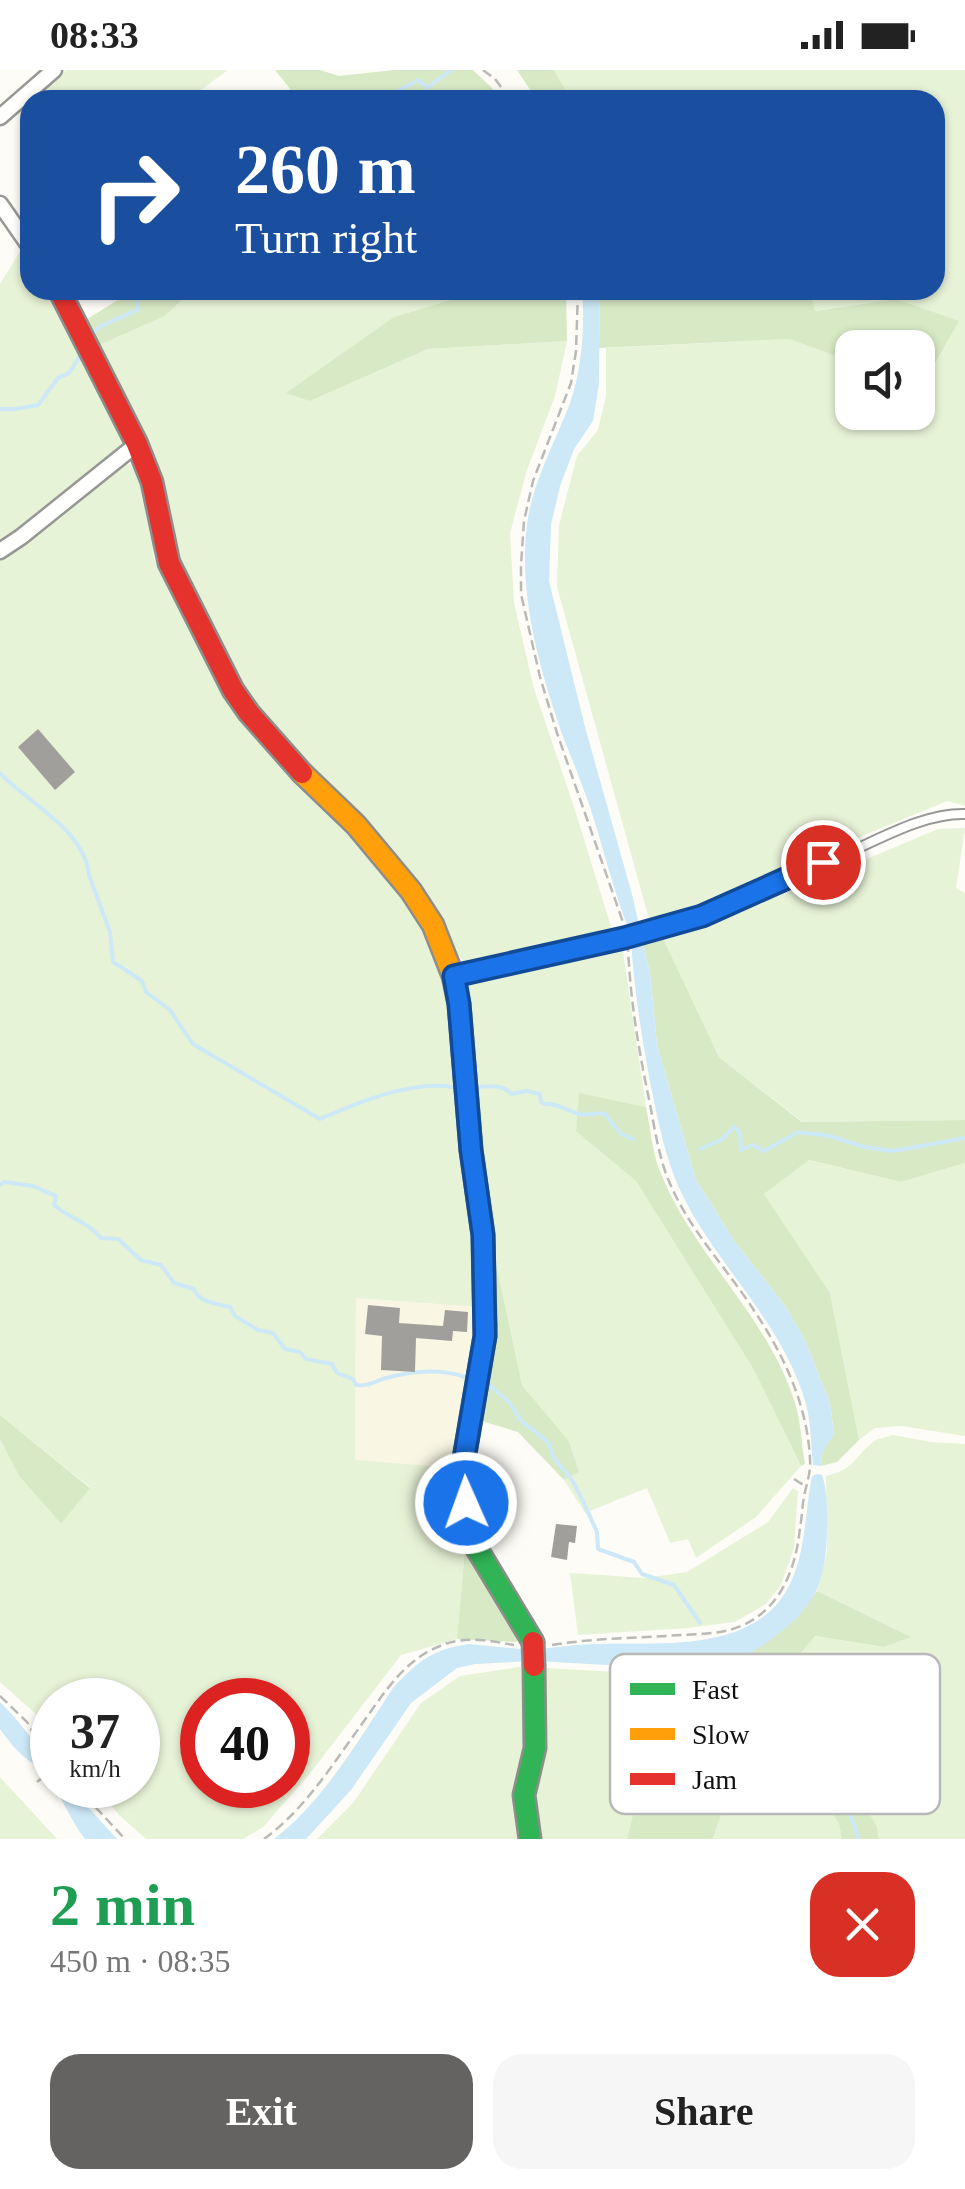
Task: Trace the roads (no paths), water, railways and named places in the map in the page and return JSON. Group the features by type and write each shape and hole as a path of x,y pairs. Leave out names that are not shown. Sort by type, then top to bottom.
{"street":[{"path":"32,90 54,70"},
{"path":"0,118 20,100"},
{"path":"0,204 20,233"},
{"path":"64,300 136,444 152,482 169,562 234,690 249,713 356,825 411,890 433,925 454,976 483,1235 485,1336 464,1459 466,1503 474,1544 532,1645 535,1748 524,1795 530,1839"},
{"path":"0,551 136,444"}],"lane":[{"path":"454,976 624,938 702,916 890,834 946,814 965,814"}],"water":[{"path":"582,300 600,300 599,384 593,421 574,449 560,486 551,525 549,581 633,898 640,930 630,933 547,687 528,606 525,551 530,508 570,403 583,332"},
{"path":"642,940 650,972 657,1045 696,1180 735,1242 785,1306 805,1340 830,1403 834,1434 822,1453 821,1466 813,1465 806,1404 783,1349 701,1228 670,1165 640,1022 631,942"},
{"path":"822,1475 826,1492 826,1547 820,1581 804,1610 759,1648 747,1654 610,1654 610,1665 536,1661 535,1649 706,1639 756,1622 776,1605 796,1569 812,1476"},
{"path":"456,1646 532,1650 532,1661 457,1668 411,1703 351,1790 306,1839 274,1839 310,1808 393,1688 419,1664"},
{"path":"0,1702 30,1737 30,1761 16,1750 0,1729"},
{"path":"66,1808 89,1808 117,1839 85,1839"}],"waterway":[{"path":"400,90 419,80 427,88 451,70"},
{"path":"93,333 137,310 139,300"},
{"path":"0,409 38,405 82,353"},
{"path":"0,773 54,818 77,844 110,932 113,962 142,981 146,992 170,1010 193,1044 320,1119 402,1090 452,1087"},
{"path":"473,1087 499,1087 511,1094 527,1091 540,1094 545,1104 574,1113 605,1114 621,1134 633,1139"},
{"path":"700,1149 721,1140 734,1127 740,1132 741,1150 753,1145 764,1151 798,1132 893,1151 965,1138"},
{"path":"0,1185 4,1182 33,1186 56,1196 54,1205 101,1238 118,1239 141,1260 161,1265 174,1283 194,1289 205,1300 230,1307 235,1316 258,1330 273,1333 285,1349 300,1352 306,1359 332,1364 337,1373 353,1379 356,1385 416,1372 446,1372 465,1377"},
{"path":"488,1384 509,1402 521,1421 548,1442 553,1457 581,1497 597,1532 598,1549 634,1562 642,1574 674,1585 700,1623"},
{"path":"850,1814 858,1839"}]}
